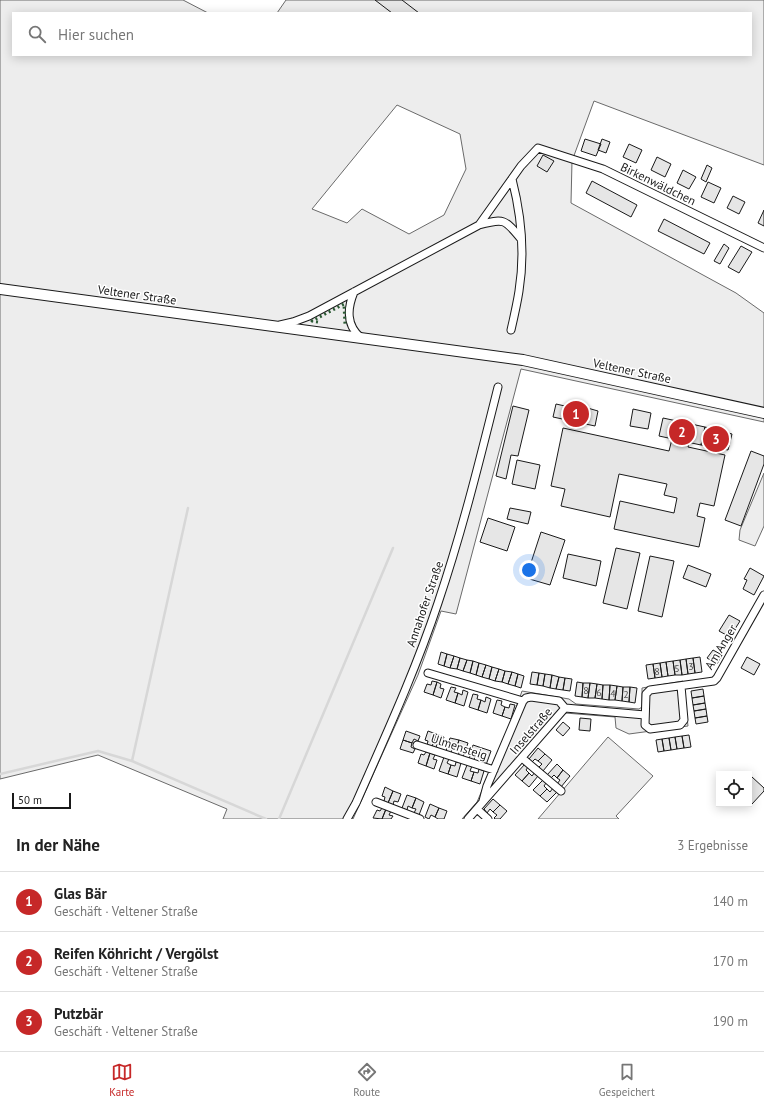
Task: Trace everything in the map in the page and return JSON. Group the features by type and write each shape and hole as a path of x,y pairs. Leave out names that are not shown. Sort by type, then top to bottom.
{"main road":[{"name":"Veltener Straße","path":"0,290 523,360 764,413"}],"street":[{"name":"Birkenwäldchen","path":"512,179 521,166 538,148 603,169 764,248"},
{"path":"479,225 512,179"},
{"path":"511,330 520,290 522,259 518,204 512,179"},
{"path":"271,326 289,323 310,316 479,225 498,220 510,224 521,239"},
{"path":"354,292 350,303 349,315 353,330 361,338"},
{"name":"Annahofer Straße","path":"347,819 356,803 412,674 438,604 461,532 498,387"},
{"name":"Am Anger","path":"645,715 646,694 650,690 710,682 717,678 764,596"},
{"name":"Inselstraße","path":"428,673 523,701"},
{"path":"565,708 645,715 645,725 650,729 680,725 684,720 681,686"},
{"name":"Inselstraße","path":"468,819 565,708 559,701 531,697 526,698 523,701 482,802"},
{"name":"Ulmensteig","path":"417,745 494,770"},
{"path":"522,758 561,791"},
{"path":"376,802 420,819"},
{"path":"477,809 488,819"}],"shaded area":[{"path":"0,0 183,0 206,12 12,12 12,56 752,56 752,12 278,12 286,0 764,0 764,165 594,101 572,161 571,203 736,293 764,313 764,422 521,369 456,614 441,611 418,675 353,819 223,819 227,809 98,755 0,779","holes":["397,105 460,134 466,169 444,215 409,234 362,209 347,223 312,209"]},
{"path":"764,473 764,526 755,546 739,540 740,530"},
{"path":"683,681 688,726 629,734 616,728 615,717 565,713 472,819 462,819 477,802 512,720 522,691 569,699 576,704 639,709 642,707 642,688"},
{"path":"608,737 653,776 616,816 619,819 538,819"}],"building":[{"path":"375,0 402,0 418,12 391,12"},
{"path":"585,139 601,144 596,156 581,151"},
{"path":"602,139 610,142 606,153 598,150"},
{"path":"629,144 642,150 636,163 623,157"},
{"path":"543,155 554,161 547,172 537,166"},
{"path":"657,157 671,164 665,177 651,170"},
{"path":"707,165 712,168 706,182 701,179"},
{"path":"683,170 696,177 689,189 677,183"},
{"path":"592,181 637,205 631,217 586,193"},
{"path":"708,182 721,188 714,203 701,197"},
{"path":"733,196 745,202 739,214 727,208"},
{"path":"764,210 764,226 758,223"},
{"path":"664,219 710,243 704,254 658,231"},
{"path":"724,244 729,248 720,264 714,261"},
{"path":"741,246 752,252 739,273 728,267"},
{"path":"556,404 583,410 584,407 598,411 595,426 553,417"},
{"path":"513,406 529,410 518,456 511,455 506,479 496,476"},
{"path":"633,409 651,413 648,429 630,426"},
{"path":"663,418 705,427 701,445 659,436"},
{"path":"705,427 732,434 728,450 701,445"},
{"path":"563,428 669,451 672,439 689,443 688,447 725,455 714,506 700,503 697,516 705,518 699,547 614,529 620,501 674,513 677,498 664,495 667,484 619,474 610,517 561,506 565,489 551,486"},
{"path":"751,451 764,456 764,464 741,526 725,520"},
{"path":"517,460 540,465 535,489 512,484"},
{"path":"510,508 531,512 528,524 507,519"},
{"path":"488,518 515,527 507,551 480,542"},
{"path":"541,532 565,540 550,585 526,578"},
{"path":"616,548 640,553 627,609 603,603"},
{"path":"568,554 601,561 596,586 563,578"},
{"path":"650,556 674,561 662,617 638,611"},
{"path":"688,565 711,574 706,587 683,578"},
{"path":"750,568 764,576 754,595 743,589 747,580 744,579"},
{"path":"729,615 740,621 730,637 719,631"},
{"path":"713,650 722,655 717,664 707,658"},
{"path":"441,652 447,654 444,666 438,664"},
{"path":"447,654 454,656 450,668 444,666"},
{"path":"454,656 460,658 457,669 450,668"},
{"path":"700,657 702,672 695,673 693,658"},
{"path":"747,657 760,664 754,675 741,668"},
{"path":"460,658 467,660 463,671 457,669"},
{"path":"693,658 695,673 688,674 686,659"},
{"path":"686,659 688,674 682,675 680,660"},
{"path":"467,660 473,661 470,673 463,671"},
{"path":"680,660 682,675 675,675 673,661"},
{"path":"473,661 479,663 476,675 470,673"},
{"path":"673,661 675,675 668,676 666,662"},
{"path":"666,662 668,676 662,677 660,663"},
{"path":"479,663 486,665 482,677 476,675"},
{"path":"660,663 662,677 655,678 653,664"},
{"path":"653,664 655,678 648,679 646,665"},
{"path":"486,665 492,667 489,679 482,677"},
{"path":"492,667 499,669 495,681 489,679"},
{"path":"499,669 505,671 502,682 495,681"},
{"path":"505,671 512,672 508,684 502,682"},
{"path":"512,672 518,674 515,686 508,684"},
{"path":"532,672 539,673 537,685 530,684"},
{"path":"539,673 545,674 543,686 537,685"},
{"path":"518,674 524,676 521,688 515,686"},
{"path":"545,674 552,675 550,688 543,686"},
{"path":"552,675 559,677 556,689 550,688"},
{"path":"559,677 565,678 563,690 556,689"},
{"path":"565,678 572,679 570,691 563,690"},
{"path":"432,681 437,682 433,695 424,692 427,684 431,685"},
{"path":"437,682 441,684 440,688 444,689 441,698 433,695"},
{"path":"577,682 583,683 582,697 575,696"},
{"path":"583,683 590,683 588,698 582,697"},
{"path":"590,683 597,684 595,698 588,698"},
{"path":"597,684 603,685 602,699 595,698"},
{"path":"603,685 610,685 609,700 602,699"},
{"path":"610,685 617,686 615,700 609,700"},
{"path":"617,686 623,687 622,701 615,700"},
{"path":"451,687 456,688 454,692 458,693 455,703 446,700"},
{"path":"623,687 630,687 629,702 622,701"},
{"path":"630,687 637,688 635,703 629,702"},
{"path":"703,689 704,696 692,698 691,691"},
{"path":"463,690 468,692 464,706 455,703 458,693 462,695"},
{"path":"473,694 478,695 477,699 481,700 478,710 469,707"},
{"path":"704,696 705,703 693,705 692,698"},
{"path":"486,697 491,699 487,713 478,710 481,700 485,702"},
{"path":"497,700 502,701 501,705 505,707 502,716 493,713"},
{"path":"705,703 706,709 694,711 693,705"},
{"path":"510,704 515,705 511,719 502,716 505,707 509,708"},
{"path":"706,709 707,716 695,718 694,711"},
{"path":"707,716 708,722 696,724 695,718"},
{"path":"580,718 591,719 590,731 579,730"},
{"path":"563,722 570,728 563,736 556,730"},
{"path":"406,731 420,736 418,741 414,739 412,743 403,740"},
{"path":"428,731 436,734 432,747 427,745 428,741 425,740"},
{"path":"436,734 444,737 441,746 437,744 436,748 432,747"},
{"path":"689,735 691,747 684,748 682,736"},
{"path":"682,736 684,748 677,749 675,737"},
{"path":"675,737 677,749 671,750 669,738"},
{"path":"450,738 459,740 456,750 452,749 451,753 446,751"},
{"path":"669,738 671,750 664,751 662,739"},
{"path":"662,739 664,751 658,752 656,740"},
{"path":"403,740 412,743 411,747 415,749 413,753 400,749"},
{"path":"459,740 468,743 463,757 458,755 460,751 456,750"},
{"path":"473,745 482,748 479,758 475,756 474,760 469,759"},
{"path":"482,748 491,751 486,765 482,763 483,759 479,758"},
{"path":"538,748 545,754 538,761 535,759 532,762 529,759"},
{"path":"426,752 430,753 426,766 418,763 421,754 424,755"},
{"path":"430,753 435,755 433,759 437,760 434,769 426,766"},
{"path":"545,754 552,760 543,771 539,767 542,764 538,761"},
{"path":"444,757 449,759 447,763 451,765 448,774 439,771"},
{"path":"456,762 461,763 457,777 448,774 451,765 455,766"},
{"path":"525,764 528,767 526,770 529,773 522,781 515,775"},
{"path":"557,764 563,770 557,778 554,775 551,778 547,775"},
{"path":"467,765 472,766 470,771 474,772 471,781 462,778"},
{"path":"479,769 484,771 480,784 471,781 474,772 478,773"},
{"path":"563,770 570,776 561,787 557,784 560,780 557,778"},
{"path":"535,772 538,776 529,787 522,781 529,773 532,776"},
{"path":"752,777 764,788 764,791 752,804"},
{"path":"543,780 546,783 544,786 547,789 540,796 533,790"},
{"path":"385,787 393,791 388,803 384,801 385,797 382,796"},
{"path":"553,788 557,792 547,802 540,796 547,789 550,792"},
{"path":"393,791 401,794 398,802 394,801 393,805 388,803"},
{"path":"407,795 416,798 412,808 408,806 407,810 402,808"},
{"path":"416,798 424,802 419,815 414,813 416,809 412,808"},
{"path":"493,799 500,805 493,812 490,809 487,813 484,809"},
{"path":"430,804 439,808 435,817 431,815 429,819 425,817"},
{"path":"500,805 507,811 500,819 495,819 494,818 497,815 493,812"},
{"path":"382,808 386,809 382,819 373,818 377,810 380,811"},
{"path":"439,808 447,811 444,819 438,819 435,817"},
{"path":"386,809 391,811 389,815 393,816 391,819 382,819"}],"waterway":[{"path":"132,761 188,508"},
{"path":"279,819 393,548"},
{"path":"0,774 98,751 132,761 266,819"}],"hedge":[{"path":"318,322 312,321 344,304 345,325"}],"place":[{"name":"Glas Bär","path":"576,414"},
{"name":"Reifen Köhricht / Vergölst","path":"682,432"},
{"name":"Putzbär","path":"716,439"}]}
